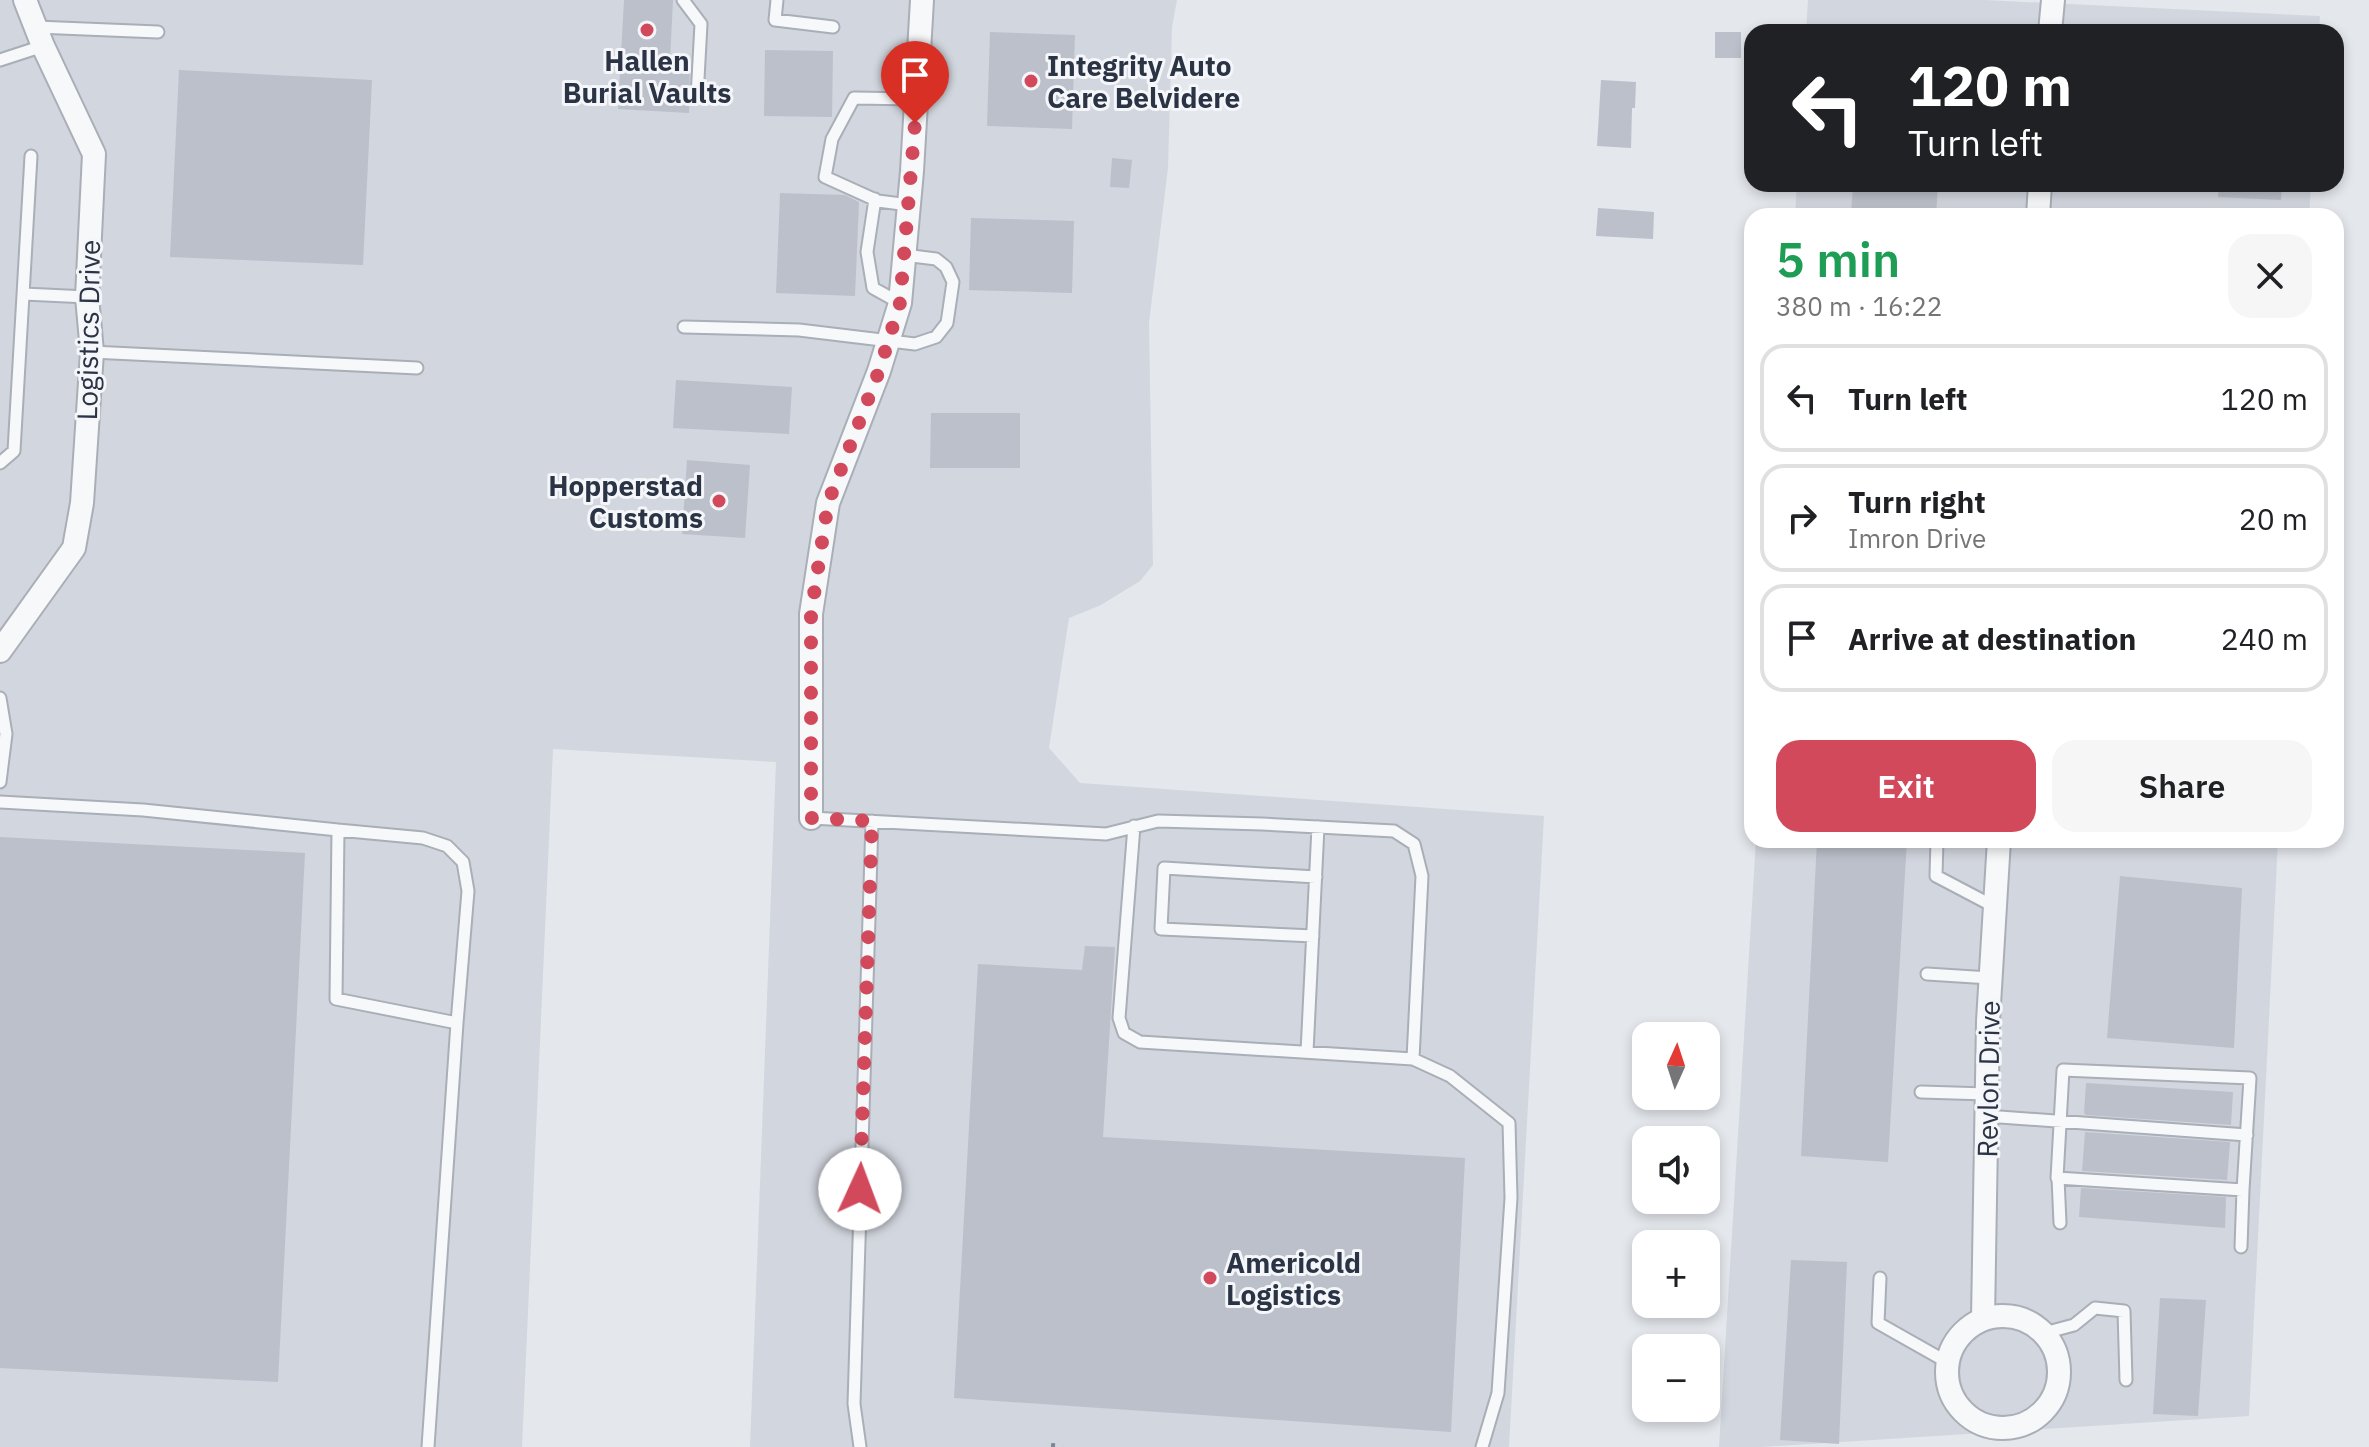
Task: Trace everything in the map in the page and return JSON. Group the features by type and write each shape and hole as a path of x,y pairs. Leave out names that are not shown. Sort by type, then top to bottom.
{"street":[{"name":"Logistics Drive","path":"0,651 74,548 82,503 92,352 87,297 94,154 25,0"},
{"path":"811,818 811,614 828,503 879,371 900,303 922,0"},
{"path":"2051,24 2053,0"},
{"name":"Revlon Drive","path":"1983,1319 1990,978 1999,848"},
{"path":"1999,1315 2031,1323 2044,1333 2059,1362 2059,1379 2055,1394 2034,1419 2003,1429 1971,1419 1959,1408 1950,1394 1946,1378 1947,1362 1954,1343 1966,1329 1983,1319 1999,1315"}],"lane":[{"path":"683,0 701,24 697,97"},
{"path":"777,0 775,20 833,27"},
{"path":"0,60 40,36 158,32"},
{"path":"909,205 875,199 825,177 832,139 854,98 916,99"},
{"path":"0,463 14,451 31,156"},
{"path":"875,199 867,252 873,288 900,303"},
{"path":"684,327 799,330 915,344 936,337 947,323 953,282 946,267 936,259 904,255"},
{"path":"24,294 87,297"},
{"path":"92,352 417,368"},
{"path":"0,698 6,734 0,782"},
{"path":"0,802 143,810 423,838 447,846 463,862 468,891 428,1447"},
{"path":"811,818 1106,834 1158,821 1394,831 1414,844 1422,876 1413,1059"},
{"path":"860,1447 854,1404 872,821"},
{"path":"1134,826 1119,1018 1124,1033 1140,1042 1413,1059 1450,1076 1509,1123 1511,1198 1498,1393 1482,1447"},
{"path":"1307,1052 1318,827"},
{"path":"338,830 336,999 457,1023"},
{"path":"1937,848 1936,876 1995,907"},
{"path":"1313,936 1161,929 1164,868 1316,877"},
{"path":"1927,974 1990,978"},
{"path":"2060,1223 2058,1178 2063,1070 2250,1078 2241,1247"},
{"path":"1921,1092 2061,1121 2247,1135"},
{"path":"2058,1178 2243,1190"},
{"path":"1880,1278 1878,1323 1947,1362"},
{"path":"2044,1333 2074,1325 2095,1308 2124,1311 2126,1380"}],"shaded area":[{"path":"0,0 1177,0 1172,27 1168,168 1149,323 1153,565 1140,581 1101,605 1069,618 1049,748 1080,783 1544,816 1509,1447 750,1447 776,762 553,749 522,1447 0,1447"},
{"path":"1808,0 1984,0 2320,16 2320,24 1806,24"},
{"path":"1796,192 2310,192 2310,208 1796,208"},
{"path":"1756,848 2278,848 2249,1416 1761,1447 1719,1447"}],"building":[{"name":"Hallen Burial Vaults","path":"624,0 673,0 670,61 690,62 689,113 618,109"},
{"name":"Integrity Auto Care Belvidere","path":"990,32 1075,35 1072,129 987,126"},
{"path":"1715,32 1741,32 1741,58 1715,58"},
{"path":"765,50 833,51 832,117 764,116"},
{"path":"179,70 372,80 363,265 170,257"},
{"path":"1601,80 1636,82 1631,148 1597,146"},
{"path":"1112,158 1132,160 1129,188 1110,187"},
{"path":"1852,192 1938,192 1936,208 1852,208"},
{"path":"2218,192 2282,192 2281,200 2218,197"},
{"path":"780,193 845,195 859,202 855,296 776,293"},
{"path":"1598,208 1654,212 1653,239 1596,236"},
{"path":"971,218 1074,221 1072,293 969,290"},
{"path":"676,380 792,387 789,434 673,428"},
{"path":"931,413 1020,413 1020,468 930,468"},
{"path":"687,460 750,465 745,538 682,534"},
{"path":"0,837 305,853 278,1382 0,1368"},
{"path":"1817,848 1907,848 1888,1162 1801,1156"},
{"path":"2120,876 2242,888 2234,1048 2107,1038"},
{"name":"Americold Logistics","path":"1085,946 1115,947 1103,1137 1465,1158 1451,1432 954,1398 978,964 1082,970"},
{"path":"2086,1083 2233,1092 2231,1125 2086,1115"},
{"path":"2085,1132 2230,1142 2227,1180 2082,1171"},
{"path":"2081,1188 2226,1197 2225,1228 2079,1217"},
{"path":"1791,1260 1847,1262 1839,1444 1780,1440"},
{"path":"2160,1298 2206,1300 2198,1416 2153,1414"}],"railway":[{"path":"1051,1446 1063,1447"}],"place":[{"name":"Hallen Burial Vaults","path":"647,30"},
{"name":"Integrity Auto Care Belvidere","path":"1031,81"},
{"name":"Hopperstad Customs","path":"719,501"},
{"name":"Americold Logistics","path":"1210,1278"}],"route":[{"path":"860,1189 872,821 811,818 811,614 828,503 879,371 900,303 915,123"}]}
